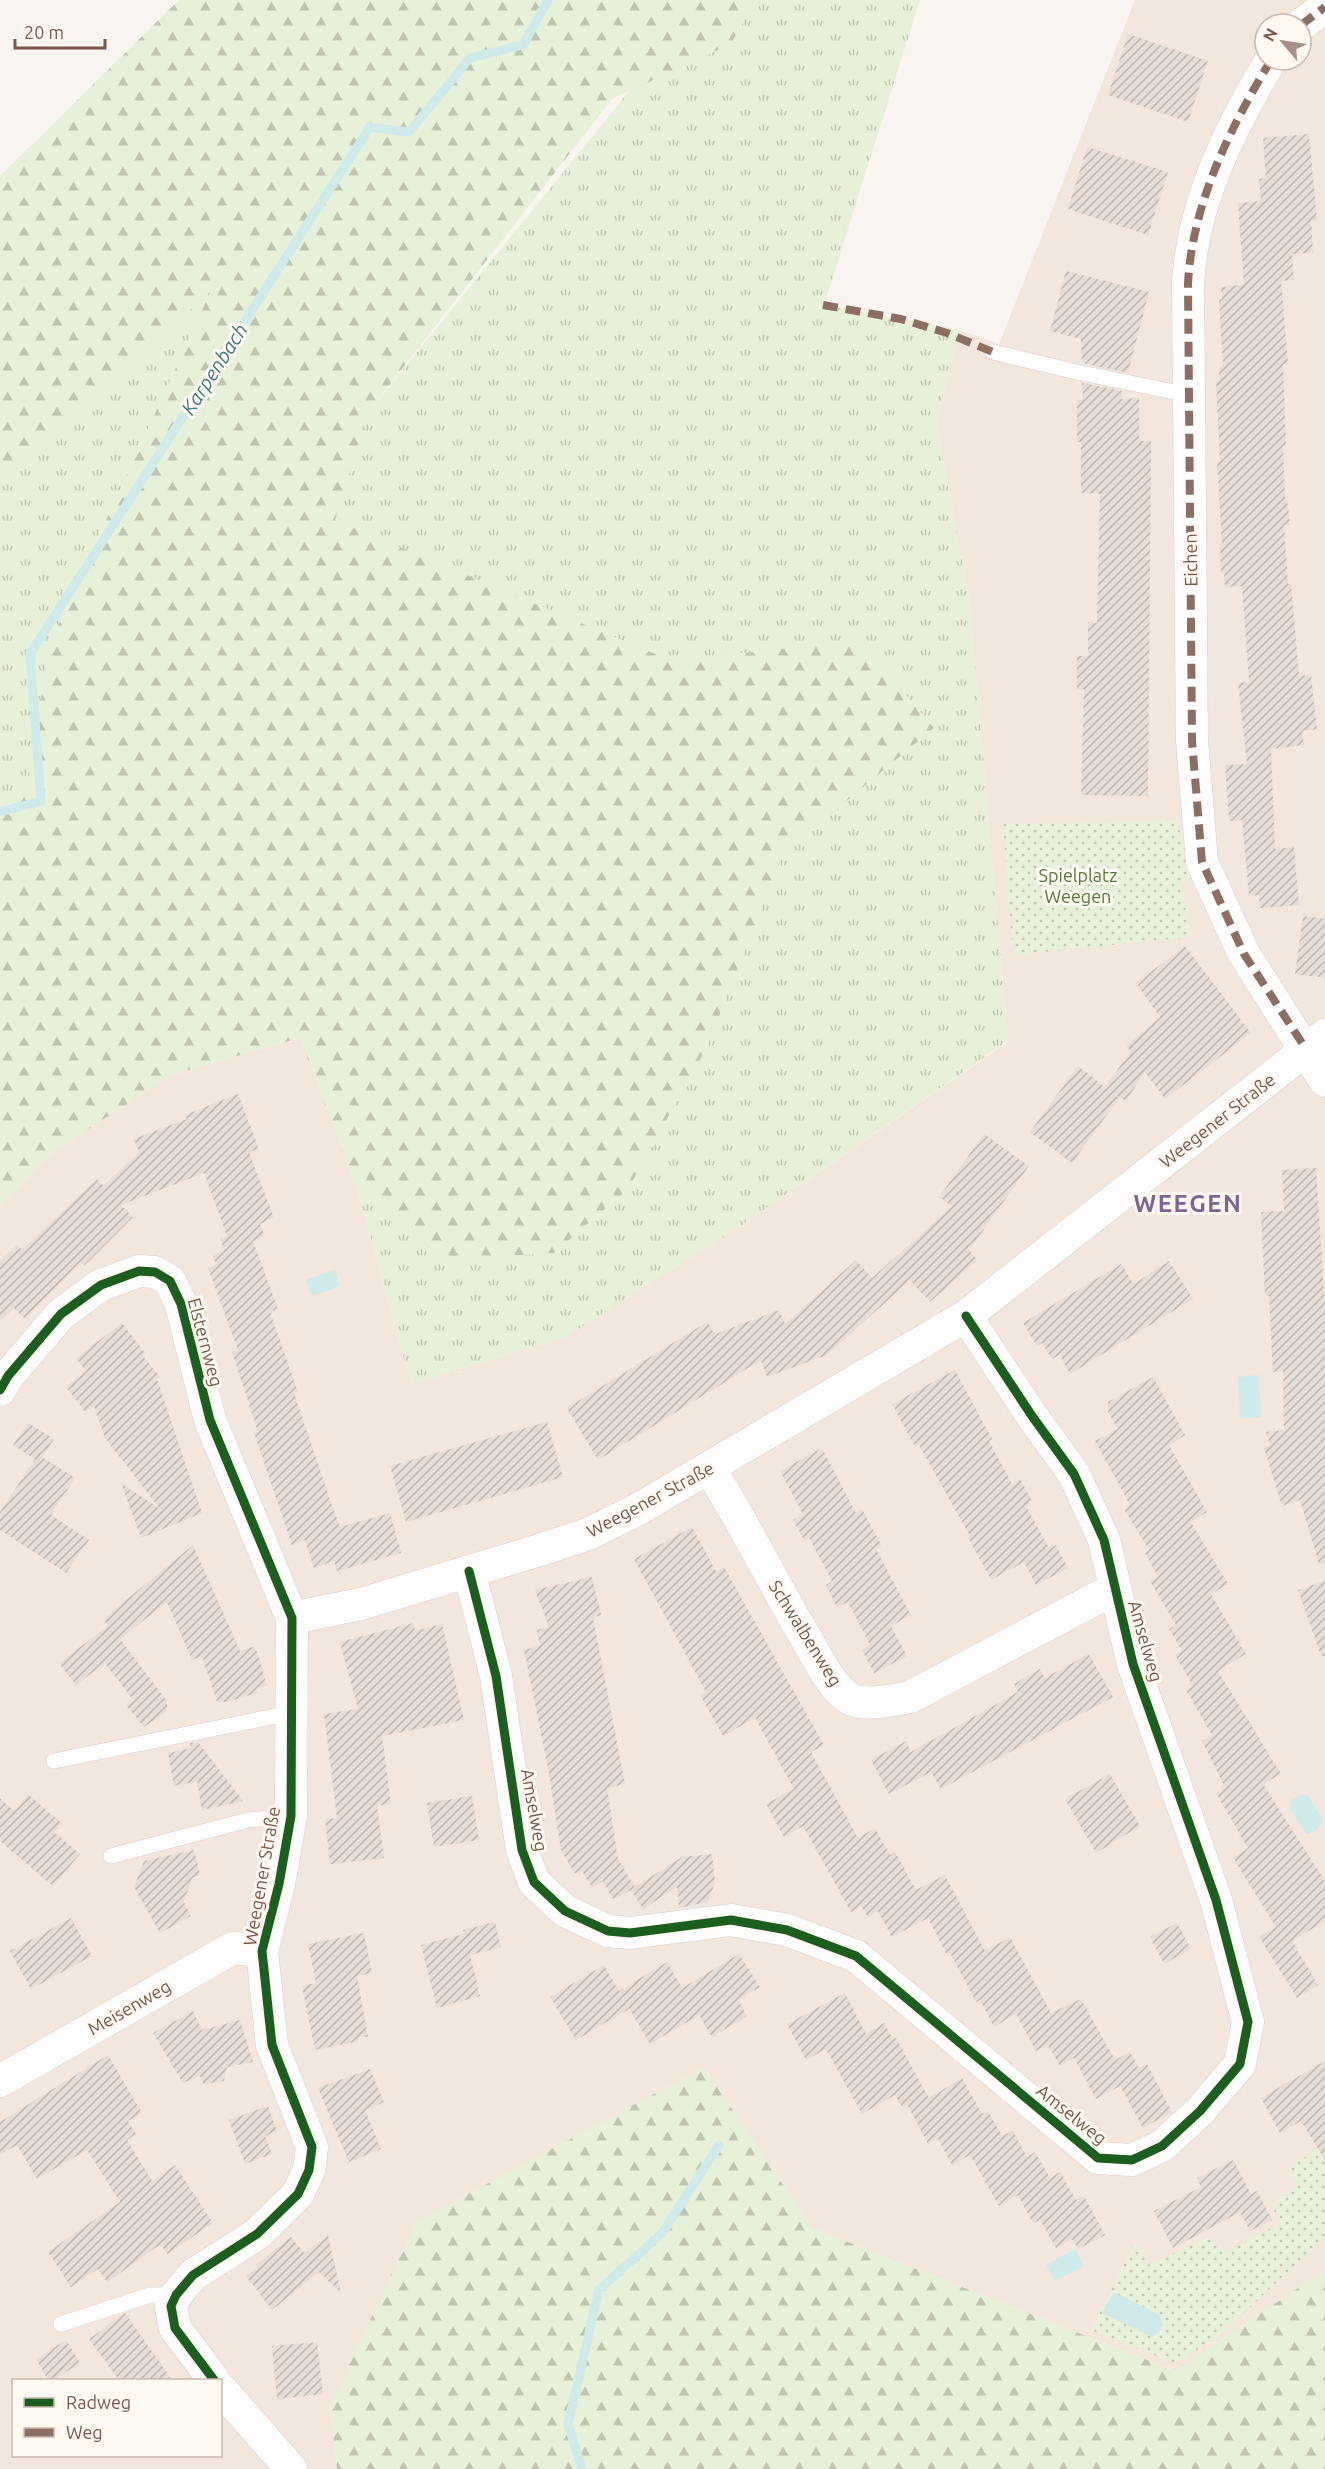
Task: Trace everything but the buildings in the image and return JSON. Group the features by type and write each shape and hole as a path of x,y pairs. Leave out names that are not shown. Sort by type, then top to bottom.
{"street":[{"name":"Eichen","path":"1263,72 1247,100 1213,173 1190,252 1188,284 1192,741 1202,862 1244,954 1315,1042 1325,1081"},
{"name":"Weegener Straße","path":"176,2295 193,2275 257,2234 298,2194 309,2170 312,2147 272,2045 262,1951 279,1884 291,1816 292,1618 361,1604 588,1534 635,1511 966,1316 1315,1042"},
{"name":"Elsternweg","path":"0,1390 8,1376 61,1314 101,1286 139,1271 155,1272 170,1281 181,1304 210,1420 292,1618"},
{"name":"Amselweg","path":"469,1571 496,1676 522,1850 534,1882 565,1911 608,1931 630,1933 731,1920 787,1930 856,1956 1098,2158 1132,2160 1162,2146 1200,2111 1240,2064 1248,2022 1216,1900 1133,1664 1104,1540 1074,1474 1032,1416 966,1316"},
{"name":"Schwalbenweg","path":"709,1468 737,1511 778,1592 828,1676 848,1698 876,1703 910,1697 1114,1589"},
{"name":"Meisenweg","path":"0,2081 233,1948 262,1951"},
{"path":"176,2295 171,2306 175,2328 213,2379"},
{"path":"222,2390 291,2469"}],"lane":[{"path":"993,352 1189,395"},
{"path":"54,1761 291,1713"},
{"path":"111,1856 248,1820 291,1816"},
{"path":"61,2324 150,2295 176,2295"}],"shaded area":[{"path":"1135,0 1325,0 1325,2270 1176,2371 812,2228 704,2067 330,2406 337,2469 0,2469 0,1206 49,1155 171,1075 301,1038 358,1192 411,1384 566,1337 739,1227 1008,1042 969,596 936,422 960,330 999,344"}],"green space":[{"path":"179,0 755,0 731,44 612,99 367,414 335,520 672,661 859,640 934,728 783,854 706,1049 628,1189 554,1253 454,1259 358,1192 300,1038 171,1075 49,1155 0,1206 0,804 28,782 50,643 211,291 0,487 0,176"},
{"path":"755,0 920,0 824,305 960,330 936,422 969,596 1008,1041 739,1227 566,1337 411,1384 358,1192 454,1259 554,1253 628,1189 706,1049 783,854 934,728 859,640 672,661 335,521 367,414 630,90 731,44"},
{"path":"212,289 50,643 28,782 0,804 0,487"},
{"name":"Spielplatz Weegen","path":"1177,820 1193,877 1181,883 1191,937 1013,955 1003,824"},
{"path":"704,2067 812,2228 1175,2371 1325,2270 1325,2469 337,2469 330,2406 416,2222"},
{"path":"1325,2143 1325,2237 1217,2338 1175,2363 1091,2330 1135,2242 1149,2265 1209,2237 1212,2245 1228,2251 1281,2223 1271,2205 1298,2186 1288,2169"}],"water":[{"path":"335,1270 340,1286 311,1296 306,1280"},
{"path":"1259,1375 1261,1417 1240,1418 1238,1377"},
{"path":"1302,1794 1309,1797 1322,1819 1317,1829 1307,1834 1290,1809 1291,1801"},
{"path":"1075,2249 1084,2266 1055,2281 1046,2265"},
{"path":"1114,2292 1160,2315 1162,2325 1158,2333 1152,2337 1102,2313"}],"waterway":[{"name":"Karpenbach","path":"0,812 41,801 30,654 370,127 409,132 470,58 523,45 548,0"},
{"path":"582,2469 568,2424 599,2290 663,2232 719,2145"}],"marked path":[{"path":"1313,16 1325,7"},
{"path":"1264,72 1241,112 1216,168 1205,196 1191,254 1188,284 1192,741 1202,862 1244,954 1306,1049"},
{"path":"823,305 901,319 947,333 993,352"}],"cycle path":[{"path":"0,1390 8,1376 61,1314 101,1285 139,1271 155,1272 170,1281 181,1304 210,1420 292,1618 291,1816 279,1884 262,1951 272,2045 312,2147 309,2170 298,2194 257,2234 193,2275 176,2295 171,2306 175,2328 213,2379"},
{"path":"469,1571 496,1676 522,1850 534,1882 565,1911 608,1931 630,1933 731,1920 787,1930 856,1956 1098,2158 1132,2160 1162,2146 1200,2111 1240,2064 1248,2022 1216,1900 1133,1664 1104,1540 1074,1474 1032,1416 966,1316"}],"district":[{"name":"WEEGEN","path":"1188,1203"}]}
